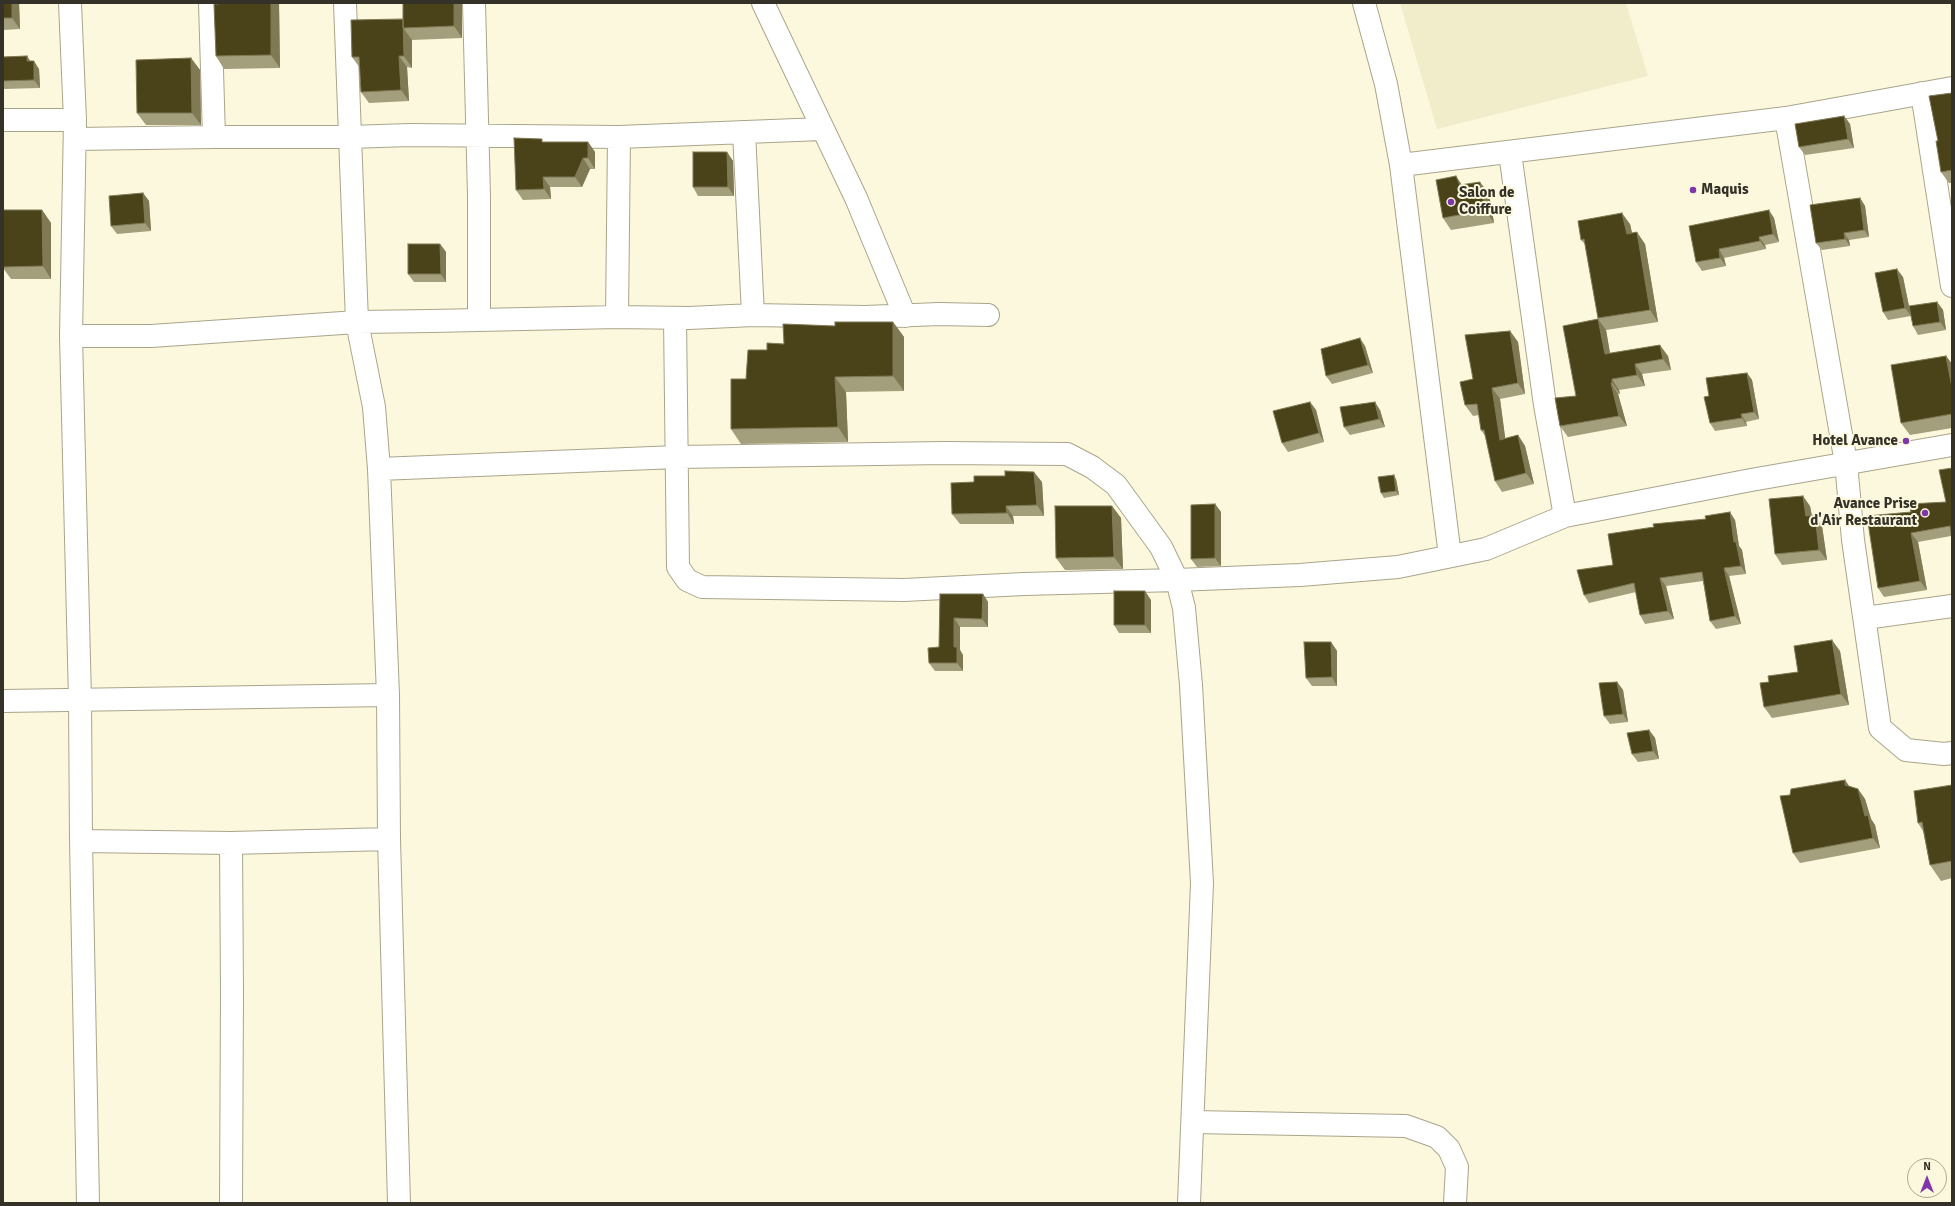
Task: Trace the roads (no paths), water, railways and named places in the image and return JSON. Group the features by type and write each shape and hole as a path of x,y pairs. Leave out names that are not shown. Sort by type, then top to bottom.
{"street":[{"path":"70,3 75,130 71,336 80,700 81,841 88,1203"},
{"path":"210,3 214,137"},
{"path":"345,3 357,322 374,408 380,469 388,695 389,839 399,1203"},
{"path":"474,3 478,135 480,266 479,320"},
{"path":"763,3 856,198 905,316"},
{"path":"1364,3 1386,84 1401,165 1450,556"},
{"path":"1401,165 1510,153 1786,118 1952,88"},
{"path":"1922,93 1952,286"},
{"path":"1786,118 1846,463 1853,540 1880,728 1906,750 1944,754 1952,753"},
{"path":"3,120 75,130 214,137 349,138 478,135 618,137 822,129"},
{"path":"744,132 753,315"},
{"path":"617,317 618,137"},
{"path":"1510,153 1544,405 1565,516"},
{"path":"71,336 151,336 357,322 617,317 675,318 753,315 988,315"},
{"path":"675,318 678,567 687,580 702,587 904,590 1024,584 1300,575 1391,567 1486,549 1565,516 1846,463 1952,445"},
{"path":"380,469 677,457 944,452 1067,454 1092,467 1116,485 1161,547 1177,580 1184,608 1191,685 1202,883 1189,1203"},
{"path":"1865,618 1952,606"},
{"path":"3,701 388,695"},
{"path":"81,841 231,843 389,839"},
{"path":"231,843 231,1203"},
{"path":"1193,1122 1406,1126 1438,1137 1449,1149 1456,1167 1455,1203"}],"place":[{"name":"Maquis","path":"1693,190"},
{"name":"Salon de Coiffure","path":"1451,202"},
{"name":"Hotel Avance","path":"1906,441"},
{"name":"Avance Prise d'Air Restaurant","path":"1925,513"}]}
